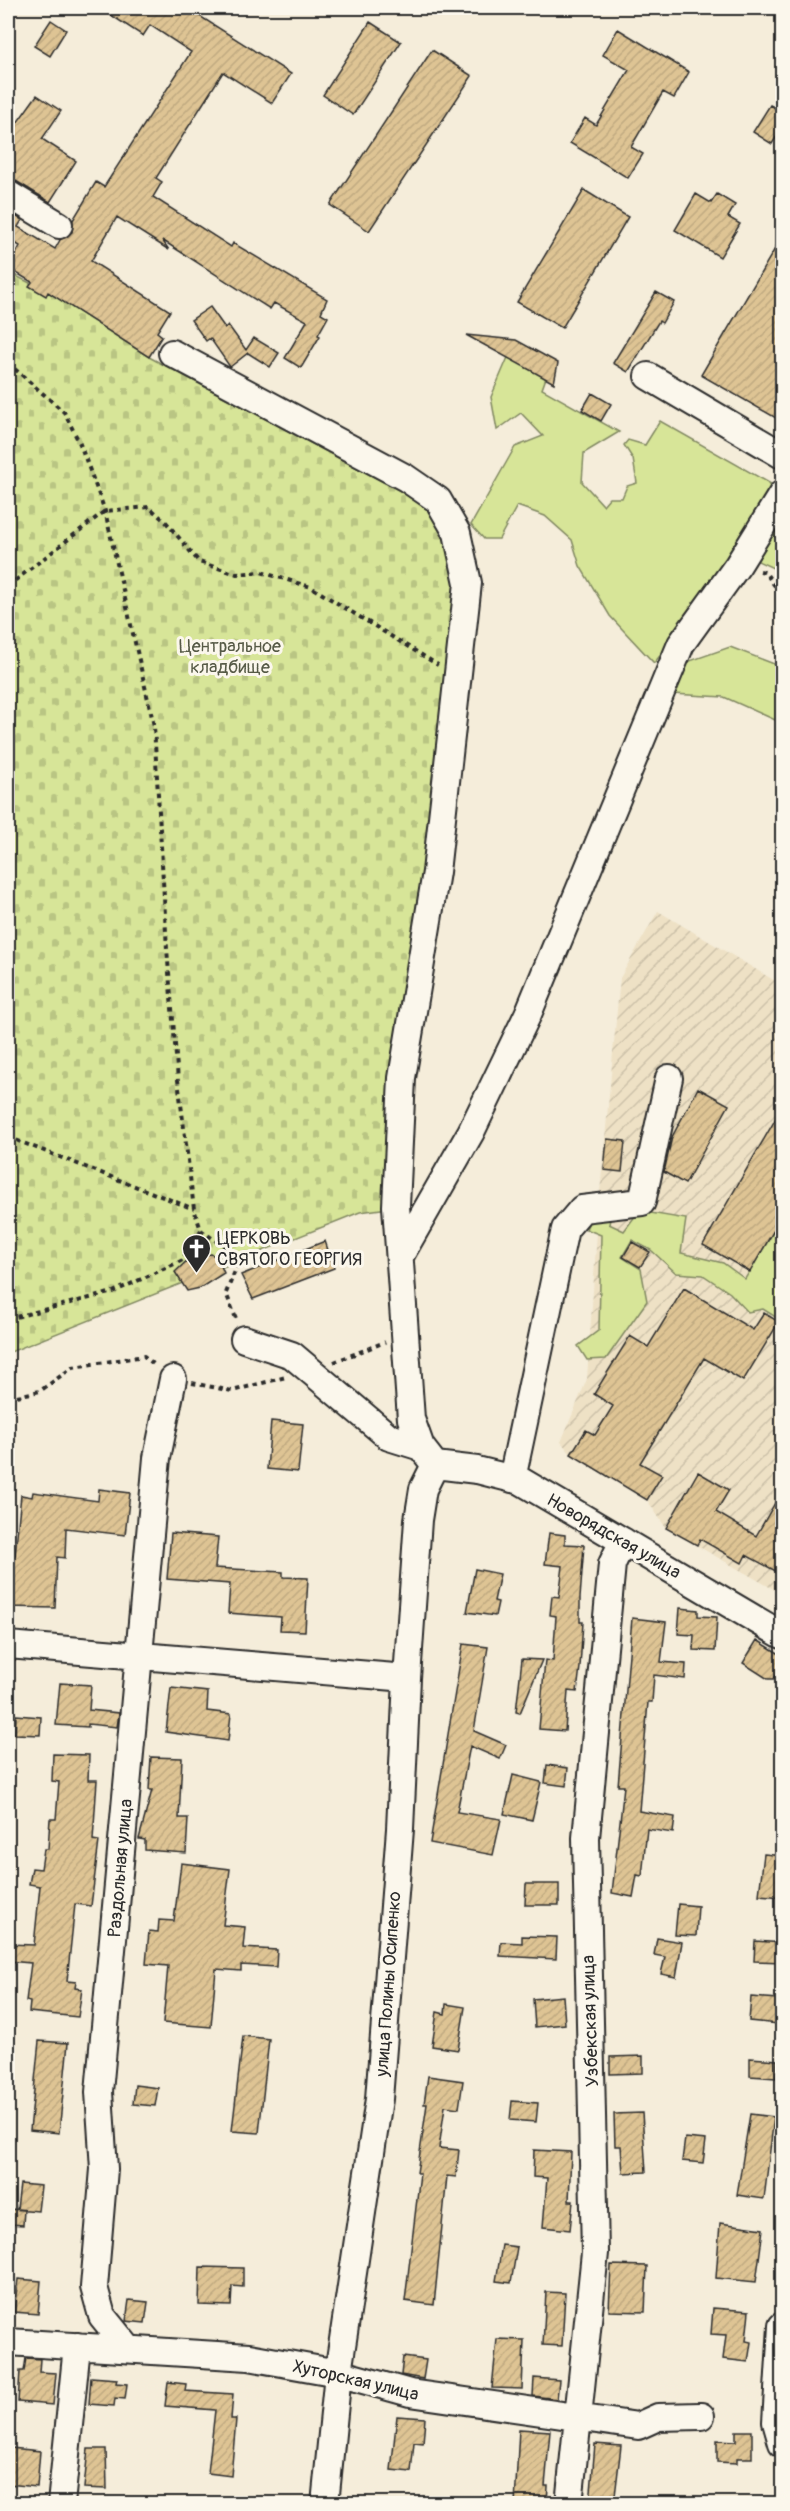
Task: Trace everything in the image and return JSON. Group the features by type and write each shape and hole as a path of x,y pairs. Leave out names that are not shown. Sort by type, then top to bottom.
{"street":[{"path":"8,194 59,225"},
{"path":"172,352 406,478 438,500 457,533 468,584 436,872 402,1078 396,1206 411,1419 428,1456"},
{"path":"648,376 783,455"},
{"path":"400,1256 471,1132 528,1014 681,644 738,565 783,494"},
{"path":"512,1479 565,1229 582,1209 642,1202 669,1078"},
{"name":"Новорядская улица","path":"244,1339 292,1355 389,1437 428,1456 521,1481 783,1635"},
{"name":"Раздольная улица","path":"128,2348 102,2316 94,2287 104,2169 99,2092 156,1458 173,1379"},
{"name":"улица Полины Осипенко","path":"325,2504 338,2373 379,2099 400,1829 418,1520 428,1456"},
{"name":"Узбекская улица","path":"569,2504 595,2253 586,1838 612,1564 623,1540"},
{"path":"8,1645 407,1678"},
{"path":"783,2326 776,2422 783,2443"},
{"name":"Хуторская улица","path":"8,2342 249,2357 338,2373 410,2393 638,2426 658,2417 701,2416"},
{"path":"61,2504 77,2346"}],"path":[{"path":"8,363 64,412 80,444 105,511 154,726 167,949 178,1080 194,1209 201,1230 240,1259 226,1293 244,1339"},
{"path":"8,586 105,511 149,507 166,522 199,562 237,574 261,572 311,587 451,672 458,669"},
{"path":"738,565 765,573 783,596"},
{"path":"8,1137 194,1209"},
{"path":"8,1319 112,1292 181,1261 201,1230"},
{"path":"8,1398 40,1391 73,1367 144,1356 173,1379 232,1391 310,1371 405,1335"}],"shaded area":[{"path":"658,911 782,985 782,1594 666,1528 647,1500 571,1454 561,1442 587,1379 599,1203 620,978"}],"green space":[{"name":"Центральное кладбище","path":"8,272 50,293 149,357 397,489 436,515 460,587 415,1066 409,1205 360,1212 8,1353"},
{"path":"509,355 547,375 542,389 619,432 584,453 582,482 603,505 609,498 622,498 627,486 637,483 633,459 624,445 628,440 645,445 660,421 778,488 682,629 654,663 610,616 580,566 572,540 545,516 517,506 499,539 484,539 471,525 515,447 543,436 521,413 497,430 491,397"},
{"path":"782,507 782,572 749,557"},
{"path":"730,647 782,667 782,723 724,697 673,694 687,662"},
{"path":"595,1208 610,1219 609,1224 624,1231 639,1211 686,1219 681,1253 723,1263 745,1279 782,1218 782,1321 763,1309 748,1312 730,1293 703,1275 676,1273 651,1250 632,1240 622,1257 641,1269 647,1301 606,1359 587,1360 578,1346 599,1330 601,1235 586,1229"}],"building":[{"path":"100,8 187,8 291,74 272,103 223,72 156,178 162,182 153,197 231,247 233,243 327,299 321,313 328,317 318,335 320,336 301,368 285,358 307,321 274,303 270,309 162,240 169,250 117,217 91,261 170,311 157,332 162,336 149,357 48,292 46,296 29,286 32,282 8,268 20,246 10,240 8,243 8,211 22,220 18,227 55,249 60,240 72,232 73,220 96,182 104,187 191,52 150,25 143,36"},
{"path":"51,20 66,30 50,56 34,46"},
{"path":"370,22 401,42 353,115 323,95"},
{"path":"618,29 689,72 674,98 663,92 631,147 643,154 628,178 570,143 585,118 596,125 629,70 603,55"},
{"path":"432,50 472,76 369,231 330,205"},
{"path":"37,95 61,111 42,139 76,161 50,202 16,181 8,179 8,117 17,123"},
{"path":"770,105 783,112 783,127 772,144 753,132"},
{"path":"584,190 628,217 562,328 517,302"},
{"path":"696,194 711,203 717,194 735,205 728,217 740,224 720,257 675,230"},
{"path":"783,235 783,422 701,375"},
{"path":"656,292 674,302 662,323 659,321 628,372 613,363"},
{"path":"210,307 225,328 228,325 246,350 254,338 279,353 270,367 248,353 230,367 210,338 206,341 191,320"},
{"path":"466,335 516,340 558,363 554,383"},
{"path":"592,393 611,404 601,421 582,410"},
{"path":"698,1088 729,1105 685,1184 664,1172 672,1137"},
{"path":"783,1106 783,1214 750,1272 703,1245"},
{"path":"607,1139 625,1141 622,1172 604,1170"},
{"path":"325,1241 334,1268 253,1299 241,1275"},
{"path":"632,1242 650,1252 640,1267 623,1257"},
{"name":"ЦЕРКОВЬ СВЯТОГО ГЕОРГИЯ","path":"211,1254 217,1257 224,1273 200,1288 187,1291 175,1272 191,1257"},
{"path":"684,1288 753,1330 764,1313 779,1322 743,1381 704,1358 640,1463 662,1475 647,1500 571,1454 586,1430 595,1435 613,1406 594,1394 630,1336 648,1347"},
{"path":"271,1421 303,1424 298,1472 267,1469"},
{"path":"698,1472 729,1490 716,1512 756,1536 783,1489 783,1575 746,1555 742,1563 700,1539 697,1545 666,1528"},
{"path":"99,1489 130,1493 125,1535 66,1528 65,1558 57,1557 55,1608 8,1607 8,1555 15,1555 21,1495 32,1497 33,1492 98,1501"},
{"path":"171,1533 218,1537 215,1568 283,1572 283,1577 308,1578 305,1631 280,1630 281,1617 228,1613 230,1584 167,1579"},
{"path":"549,1533 565,1535 565,1544 584,1545 580,1598 580,1622 583,1622 580,1667 577,1692 568,1691 565,1731 539,1729 545,1660 553,1661 556,1616 550,1615 552,1596 559,1597 563,1566 545,1564"},
{"path":"475,1569 500,1574 494,1601 498,1602 495,1616 467,1612"},
{"path":"680,1608 698,1610 698,1616 717,1617 715,1651 693,1650 694,1635 678,1634"},
{"path":"632,1618 666,1622 661,1662 686,1664 685,1679 654,1675 652,1702 648,1702 639,1811 675,1817 673,1833 647,1829 642,1876 637,1875 633,1897 612,1893 624,1786 618,1786"},
{"path":"757,1640 783,1656 783,1665 774,1679 768,1679 743,1663"},
{"path":"463,1644 488,1647 474,1731 506,1745 500,1759 470,1746 457,1812 501,1819 493,1855 430,1843"},
{"path":"522,1659 542,1660 520,1713 516,1712"},
{"path":"60,1683 91,1685 89,1710 119,1713 117,1727 88,1724 88,1727 56,1725"},
{"path":"171,1688 208,1692 207,1711 231,1714 228,1741 166,1732"},
{"path":"16,1715 41,1717 40,1735 15,1734"},
{"path":"53,1754 89,1755 88,1780 97,1780 93,1840 99,1841 91,1906 75,1904 67,1981 76,1982 75,1988 82,1989 78,2017 29,2012 30,2002 26,2001 31,1963 8,1961 8,1944 34,1945 40,1886 29,1884 32,1868 41,1869 44,1849 48,1849 50,1819 56,1819 59,1782 52,1781"},
{"path":"151,1757 182,1758 179,1818 188,1818 186,1853 145,1850 145,1840 139,1839 152,1790 149,1790"},
{"path":"547,1765 568,1768 566,1786 545,1783"},
{"path":"513,1775 541,1782 532,1820 504,1814"},
{"path":"764,1854 783,1856 783,1897 759,1895"},
{"path":"181,1863 230,1869 223,1925 245,1927 243,1948 277,1950 276,1967 241,1965 241,1971 216,1969 211,2027 163,2023 168,1966 146,1964 149,1931 158,1932 159,1920 174,1921"},
{"path":"526,1884 559,1884 559,1905 525,1905"},
{"path":"678,1904 698,1906 696,1936 675,1935"},
{"path":"522,1936 557,1937 556,1959 500,1956 501,1942 522,1943"},
{"path":"657,1938 682,1942 676,1977 661,1974 665,1957 654,1955"},
{"path":"755,1941 783,1943 783,1962 754,1961"},
{"path":"563,1996 565,2024 535,2027 533,1999"},
{"path":"751,1997 779,1999 778,2024 749,2021"},
{"path":"446,2004 465,2007 458,2050 432,2046 437,2012 445,2014"},
{"path":"243,2036 269,2039 259,2133 232,2131"},
{"path":"39,2041 68,2043 59,2133 30,2130"},
{"path":"643,2056 643,2073 610,2074 610,2057"},
{"path":"750,2058 777,2060 776,2078 750,2076"},
{"path":"428,2076 463,2081 459,2108 445,2106 439,2148 459,2150 456,2177 447,2176 434,2305 405,2301 420,2173 417,2173 427,2104 424,2104"},
{"path":"135,2085 158,2088 155,2106 133,2104"},
{"path":"512,2101 538,2103 536,2122 510,2120"},
{"path":"642,2113 646,2172 623,2173 621,2146 615,2146 614,2114"},
{"path":"750,2114 774,2117 764,2199 737,2195"},
{"path":"685,2138 706,2140 703,2163 682,2161"},
{"path":"534,2150 571,2152 569,2201 573,2201 570,2230 543,2227 547,2178 533,2177"},
{"path":"20,2184 41,2186 38,2211 17,2209"},
{"path":"8,2209 24,2210 23,2225 8,2224"},
{"path":"720,2223 763,2229 756,2282 716,2278"},
{"path":"502,2245 517,2247 511,2283 496,2281"},
{"path":"611,2265 647,2266 645,2312 609,2311"},
{"path":"200,2267 243,2268 243,2287 232,2286 231,2306 199,2305"},
{"path":"18,2279 41,2281 38,2314 14,2312"},
{"path":"546,2292 565,2293 562,2346 543,2345"},
{"path":"129,2300 148,2302 145,2323 126,2321"},
{"path":"713,2308 749,2311 746,2341 751,2342 748,2362 723,2359 726,2335 711,2334"},
{"path":"497,2339 524,2340 522,2389 492,2388"},
{"path":"403,2357 426,2360 423,2379 401,2375"},
{"path":"26,2358 40,2359 39,2372 56,2373 53,2405 18,2402 20,2371 24,2371"},
{"path":"91,2377 117,2379 116,2383 127,2384 125,2399 115,2398 114,2406 89,2404"},
{"path":"534,2378 559,2380 557,2399 533,2396"},
{"path":"168,2382 186,2384 185,2391 233,2394 231,2419 236,2419 231,2476 208,2473 215,2410 165,2406"},
{"path":"397,2416 425,2418 423,2443 414,2442 411,2472 391,2470"},
{"path":"519,2429 550,2431 545,2486 548,2486 547,2504 515,2504"},
{"path":"736,2431 752,2431 752,2458 737,2458 737,2463 717,2462 717,2440 736,2441"},
{"path":"595,2444 621,2446 614,2504 590,2504"},
{"path":"11,2448 40,2451 37,2487 8,2484"},
{"path":"88,2449 106,2449 107,2489 84,2488"}],"place":[{"name":"ЦЕРКОВЬ СВЯТОГО ГЕОРГИЯ","path":"196,1274"}]}
